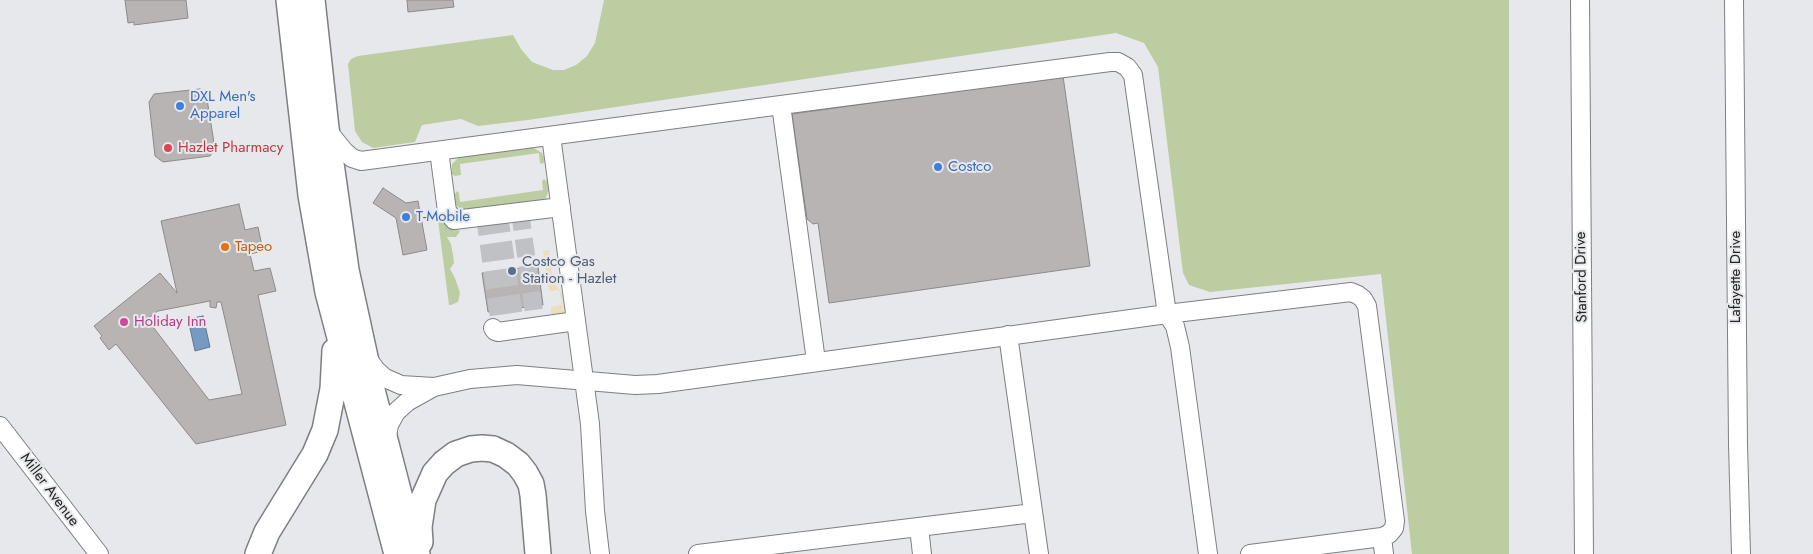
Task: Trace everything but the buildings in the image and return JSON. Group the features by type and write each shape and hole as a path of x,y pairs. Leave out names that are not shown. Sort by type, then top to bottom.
{"highway":[{"path":"289,0 311,195 322,264 335,324 397,554"},
{"path":"312,0 326,128 342,242 363,352 402,506 418,554"},
{"path":"258,554 267,532 316,454 325,430 333,389 335,324"},
{"path":"418,554 421,511 427,489 435,474 444,463 456,454 482,448 493,449 506,455 518,464 525,473 533,495 538,554"}],"street":[{"name":"Stanford Drive","path":"1580,0 1584,554"},
{"name":"Lafayette Drive","path":"1734,0 1738,444 1741,554"},
{"path":"326,128 344,151 352,158 361,161 1118,62 1127,67 1133,75 1168,314 1175,326 1180,347 1208,554"},
{"path":"781,105 816,361"},
{"path":"551,136 591,432 595,511 600,554"},
{"path":"438,151 447,211 452,218 460,220 560,207"},
{"path":"363,352 376,370 385,378 401,385 434,387 470,379 509,375 538,376 584,382 635,385 658,384 1168,314 1351,292 1358,294 1364,299 1367,306 1395,521 1394,528 1383,545 1250,554"},
{"path":"493,328 498,332 576,321"},
{"path":"1008,335 1039,554"},
{"path":"385,442 389,425 396,412 407,402 434,387"},
{"name":"Miller Avenue","path":"0,426 99,554"},
{"path":"698,554 1033,513"},
{"path":"919,527 922,554"}],"green space":[{"path":"604,0 1509,0 1509,554 1412,554 1381,274 1210,292 1189,285 1183,273 1158,67 1144,43 1116,33 528,120 478,126 461,119 422,125 415,142 373,148 362,142 355,131 348,64 351,59 358,56 513,35 521,49 532,62 553,70 564,70 576,65 587,56 595,43"},
{"path":"532,147 542,153 545,159 543,164 540,163 539,153 460,164 461,175 455,176 452,174 452,164 460,156"},
{"path":"544,179 547,181 549,190 545,200 462,211 455,204 454,196 457,191 460,202 543,190 542,181"},
{"path":"438,212 447,225 460,231 456,237 447,237 451,244 454,263 450,269 460,293 458,302 451,305 449,305"}],"sand":[{"path":"549,250 553,282 562,293 564,316 553,316 551,313 551,307 562,305 560,292 558,290 549,291 543,251"}],"water":[{"path":"203,316 210,347 195,351 188,319"}],"tunnel":[{"path":"520,212 536,327"},
{"path":"499,215 516,330"},
{"path":"485,217 501,332"}],"place":[{"name":"DXL Men's Apparel","path":"180,106"},
{"name":"Hazlet Pharmacy","path":"168,148"},
{"name":"Costco","path":"938,167"},
{"name":"T-Mobile","path":"406,217"},
{"name":"Tapeo","path":"225,247"},
{"name":"Costco Gas Station - Hazlet","path":"512,271"},
{"name":"Holiday Inn","path":"124,322"}]}
